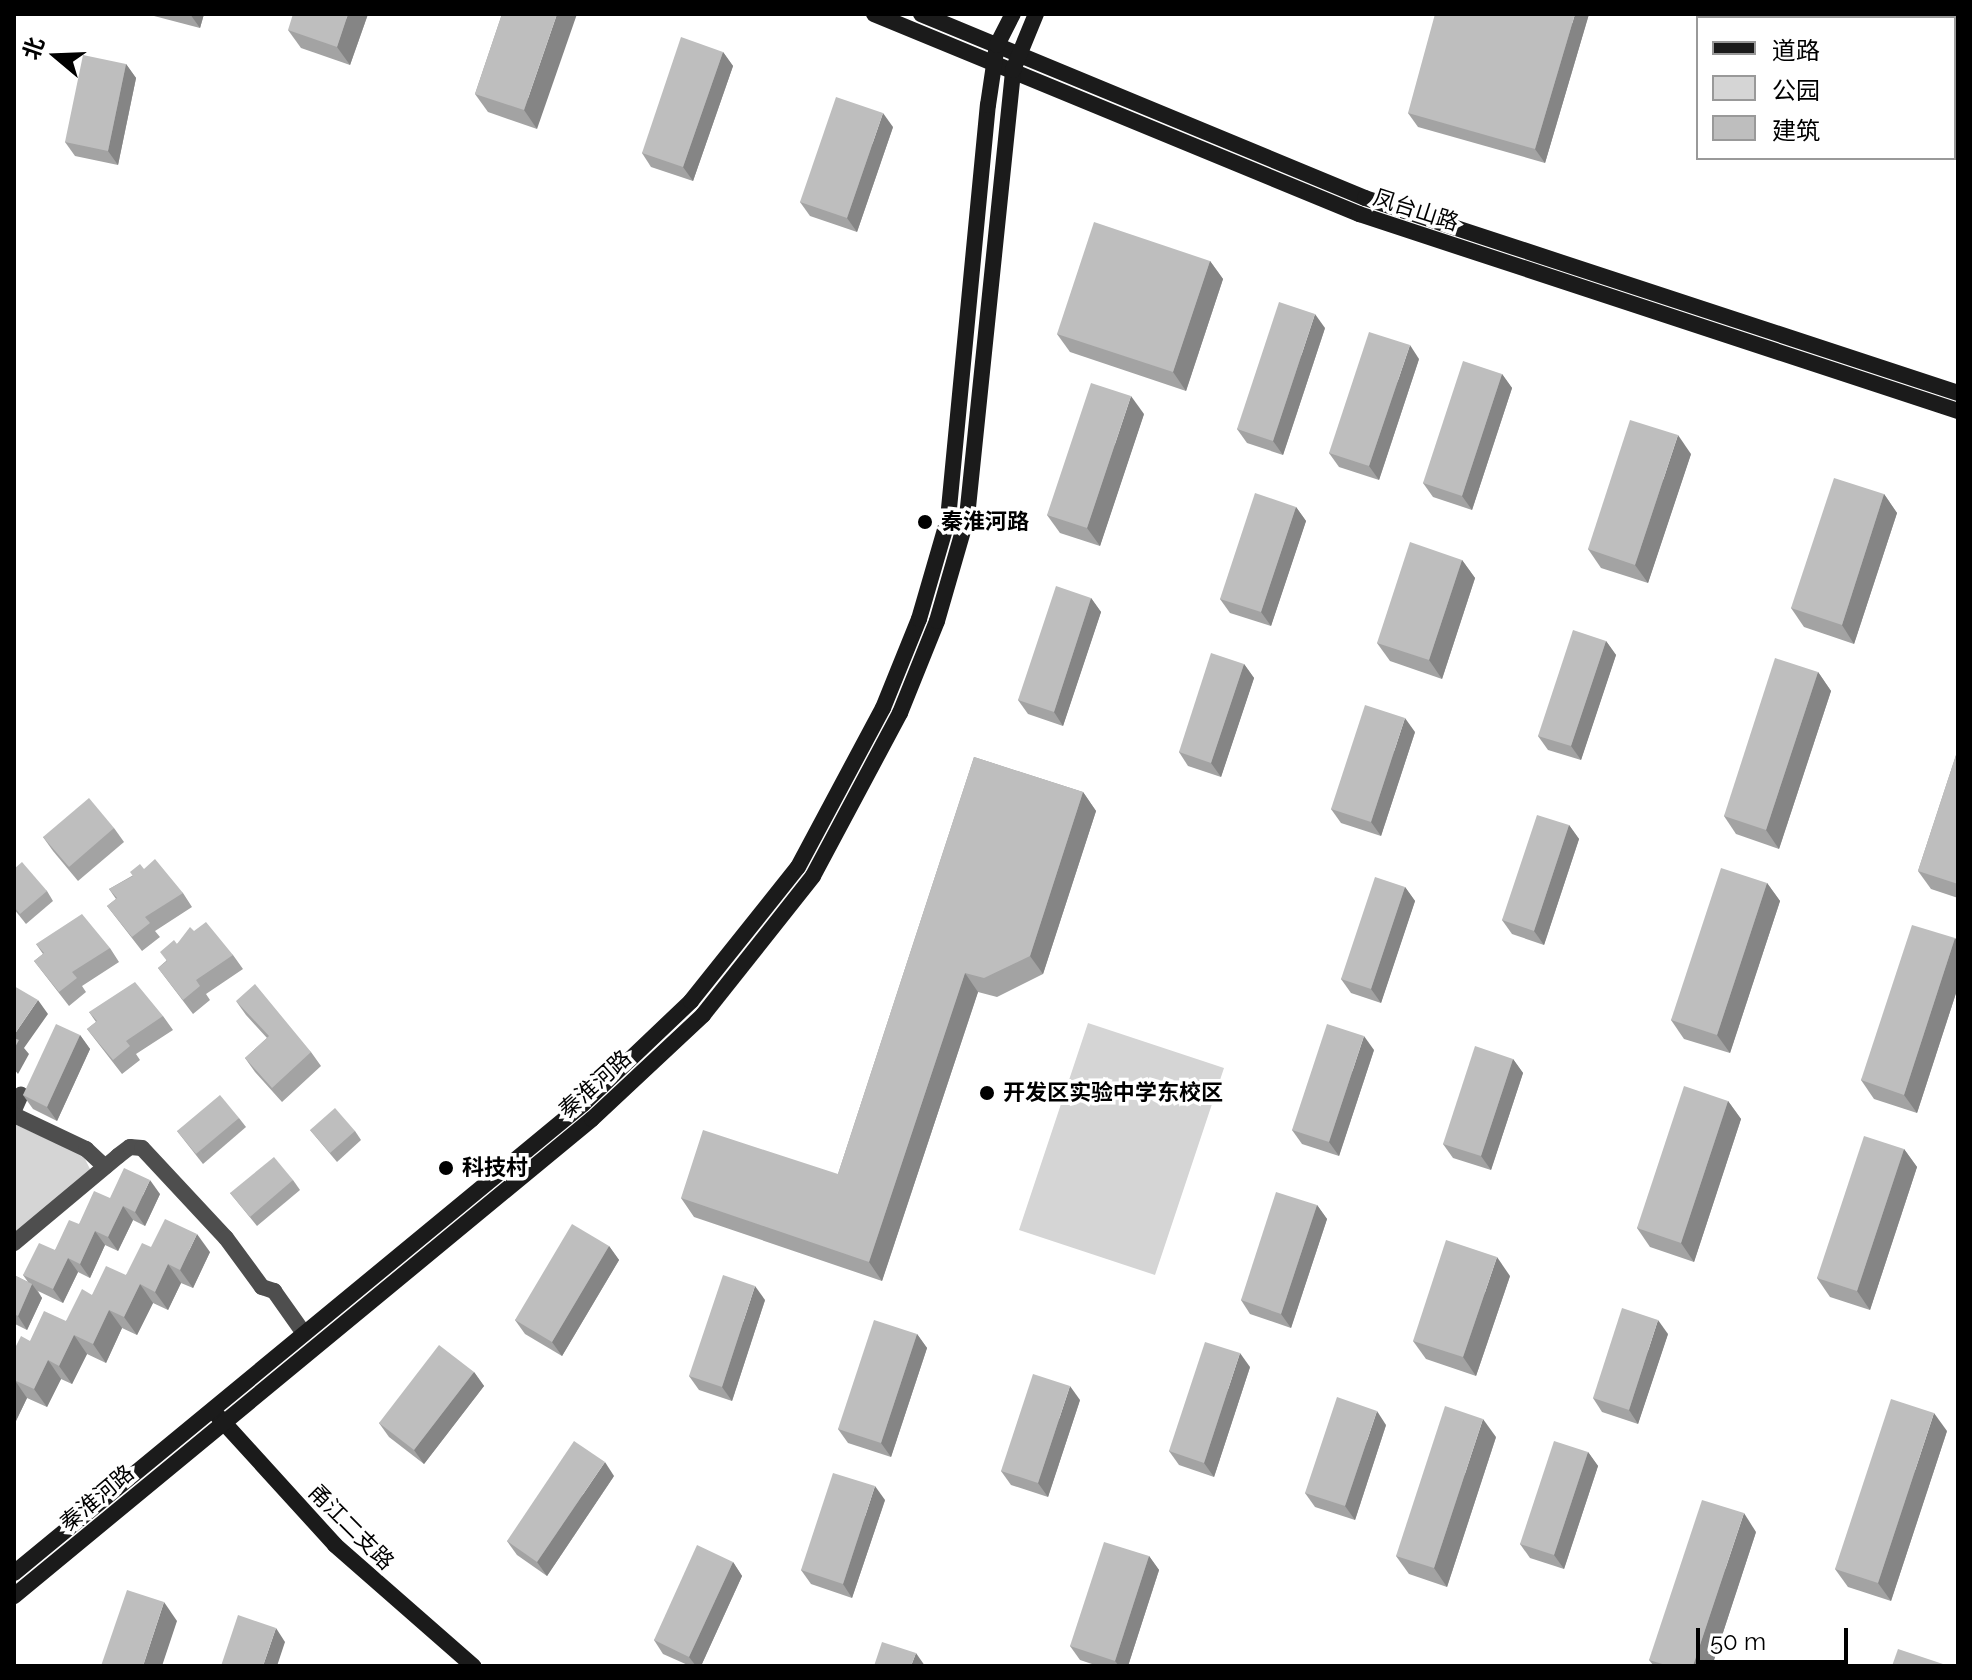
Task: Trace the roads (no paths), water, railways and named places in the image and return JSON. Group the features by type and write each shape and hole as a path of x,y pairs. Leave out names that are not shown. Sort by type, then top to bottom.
{"main road":[{"name":"凤台山路","path":"874,14 1359,214 1958,411"},
{"name":"凤台山路","path":"921,14 1365,198 1958,393"},
{"name":"秦淮河路","path":"14,1573 210,1407 583,1104 691,1001 805,854 883,708 919,619 948,519 994,62 997,45 1013,14"},
{"name":"秦淮河路","path":"14,1596 221,1421 592,1119 703,1015 813,876 900,713 937,621 967,517 1013,70 1016,52 1036,14"},
{"name":"甬江二支路","path":"210,1407 335,1545 473,1666"}],"street":[{"path":"16,1106 86,1149 105,1167"},
{"path":"14,1243 130,1147 151,1154 262,1287 274,1291 303,1332"}],"place":[{"name":"秦淮河路","path":"925,522"},
{"name":"开发区实验中学东校区","path":"987,1093"},
{"name":"科技村","path":"446,1168"}]}
